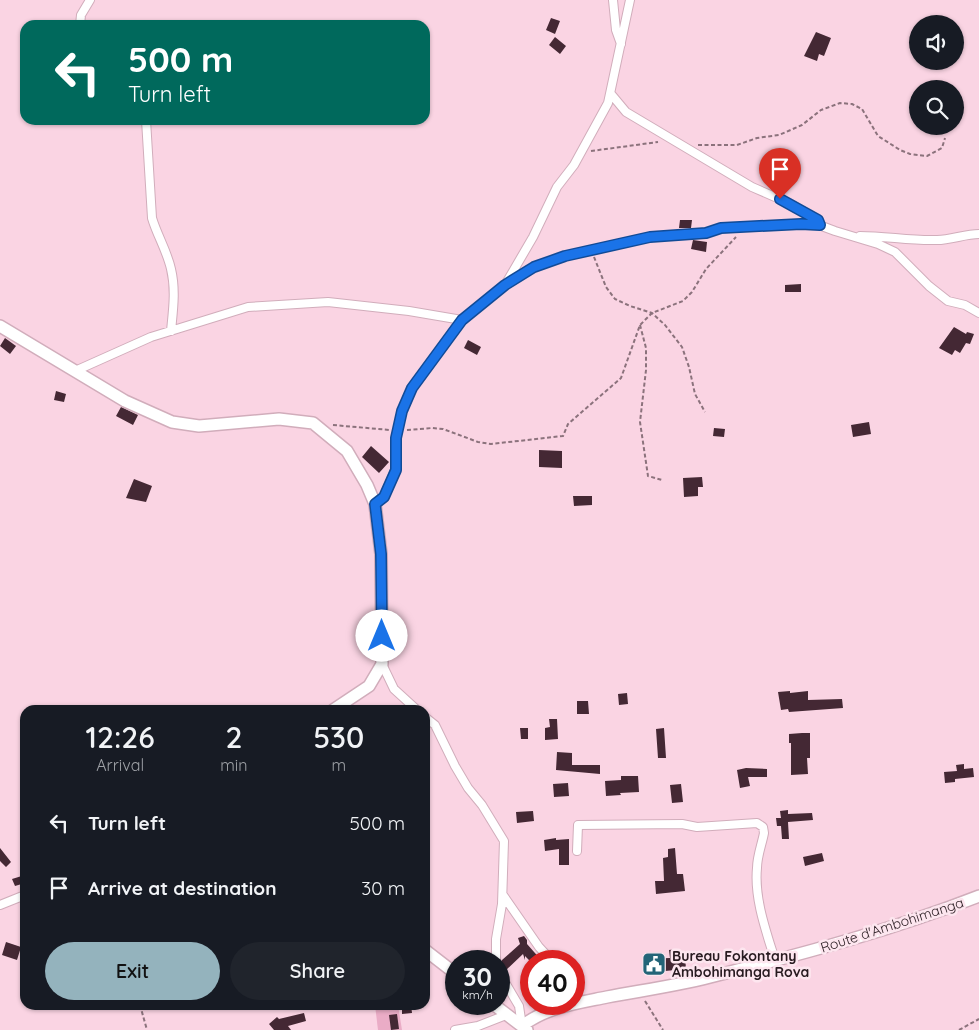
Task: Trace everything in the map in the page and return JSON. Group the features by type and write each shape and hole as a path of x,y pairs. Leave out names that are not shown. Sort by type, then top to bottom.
{"street":[{"path":"80,20 81,15 90,0"},
{"path":"613,0 616,30 621,44"},
{"path":"505,285 533,237 557,187 578,158 608,103 630,0"},
{"path":"610,94 626,112 752,187 791,204 818,220 820,225"},
{"path":"146,125 152,218 171,269 175,298 171,331"},
{"path":"375,504 384,497 396,470 398,431 402,411 412,388 462,320 505,285 534,267 565,256 650,237 706,233 721,228 801,224 820,225 878,244 895,252 929,286 948,300 965,305 979,314"},
{"path":"853,236 938,240 979,234"},
{"path":"75,371 151,337 248,308 328,302 409,311 462,320"},
{"path":"0,326 125,401 172,422 198,426 279,419 313,423 347,451 367,485 375,504 381,554 382,664 394,689 412,705"},
{"path":"340,705 369,686 382,664"},
{"path":"430,722 435,726 468,788 482,805 504,841 502,895 496,950"},
{"path":"577,851 578,825 682,824 697,827 757,824 763,827 764,833 757,868 758,896 766,931 776,960"},
{"path":"502,895 542,950"},
{"name":"Route d'Ambohimanga","path":"585,1001 717,976 931,915 979,896"},
{"path":"0,905 20,897"},
{"path":"430,954 445,965"},
{"path":"510,991 519,1006 525,1028"},
{"path":"454,1030 478,1026 506,1015 525,1028"},
{"name":"Route d'Ambohimanga","path":"525,1028 533,1017 538,1015"}],"path":[{"path":"693,144 737,146 757,138 779,135 802,125 821,110 840,104 852,104 862,109 878,136 910,154 927,156 942,148 945,138"},
{"path":"578,158 594,150 655,141 676,142"},
{"path":"313,423 398,431 432,428 491,444 564,436 568,424 621,378 640,325 652,313 683,300 692,292 706,269 731,244 743,227"},
{"path":"591,250 606,287 615,299 652,313 665,325 682,346 695,394 705,412"},
{"path":"640,325 646,348 646,370 640,422 645,459 648,476 662,480"},
{"path":"639,991 663,1030"},
{"path":"141,1010 147,1030"},
{"path":"959,1030 979,1019"}],"shaded area":[{"path":"376,1010 399,1010 402,1030 378,1030"}],"building":[{"path":"551,18 560,21 555,34 546,30"},
{"path":"816,32 831,38 824,56 819,54 817,61 804,56"},
{"path":"555,37 566,46 560,54 549,45"},
{"path":"680,220 692,220 691,228 679,228"},
{"path":"693,240 707,242 706,252 691,249"},
{"path":"801,284 801,292 785,292 785,285"},
{"path":"954,327 966,334 967,332 974,334 970,344 966,343 960,353 955,350 952,355 939,348"},
{"path":"5,338 16,346 10,354 0,346"},
{"path":"468,340 481,347 477,355 464,348"},
{"path":"56,391 66,394 64,402 54,400"},
{"path":"121,407 138,415 133,425 116,416"},
{"path":"869,422 871,434 853,437 851,425"},
{"path":"714,428 725,429 724,437 713,436"},
{"path":"371,446 389,462 379,473 362,457"},
{"path":"539,450 562,451 562,468 539,467"},
{"path":"702,477 703,487 698,487 698,496 684,497 683,478"},
{"path":"134,479 152,486 146,502 126,498"},
{"path":"573,496 592,496 592,505 574,506"},
{"path":"790,691 790,693 808,691 808,700 842,699 843,708 789,712 788,709 781,710 778,692"},
{"path":"627,693 628,704 619,705 618,694"},
{"path":"577,701 588,701 589,714 577,714"},
{"path":"549,719 557,719 558,739 545,740 545,728 550,727"},
{"path":"520,728 528,728 528,739 521,739"},
{"path":"664,728 666,758 658,758 656,729"},
{"path":"810,733 810,758 807,758 808,774 791,775 791,743 789,743 789,734"},
{"path":"557,752 572,753 572,765 600,765 600,774 556,770"},
{"path":"964,764 964,769 973,768 974,777 955,779 955,782 945,783 944,772 957,771 956,765"},
{"path":"746,768 767,769 767,777 748,777 750,786 740,788 737,770"},
{"path":"621,776 638,776 639,792 606,796 605,781 621,780"},
{"path":"568,783 569,796 554,797 553,784"},
{"path":"681,784 683,802 672,803 670,785"},
{"path":"788,810 788,814 812,813 813,820 788,822 789,839 782,839 781,826 777,826 776,818 781,818 780,811"},
{"path":"533,811 534,821 517,823 516,812"},
{"path":"556,838 556,840 569,839 569,865 559,865 559,849 545,851 544,840"},
{"path":"0,848 11,862 6,867 0,861"},
{"path":"675,848 677,874 683,874 685,891 656,894 655,881 664,881 663,858 668,857 668,849"},
{"path":"822,853 824,861 805,866 803,857"},
{"path":"20,877 20,884 15,886 12,879"},
{"path":"524,936 532,950 520,950 520,957 510,966 510,953 520,944 518,938"},
{"path":"6,942 20,947 17,960 2,955"},
{"path":"677,949 678,957 685,956 686,969 644,973 643,959 670,958 669,950"},
{"path":"402,1010 412,1010 412,1013 402,1014"},
{"path":"304,1013 306,1021 288,1026 291,1030 274,1030 269,1024 277,1017 279,1019"},
{"path":"397,1014 399,1029 391,1030 389,1015"}],"place":[{"name":"Bureau Fokontany Ambohimanga Rova","path":"654,964"}],"route":[{"path":"382,636 381,554 375,504 384,497 396,470 396,438 402,411 412,388 462,320 505,285 534,267 565,256 650,237 706,233 721,228 801,224 820,225 818,220 780,199"}]}
